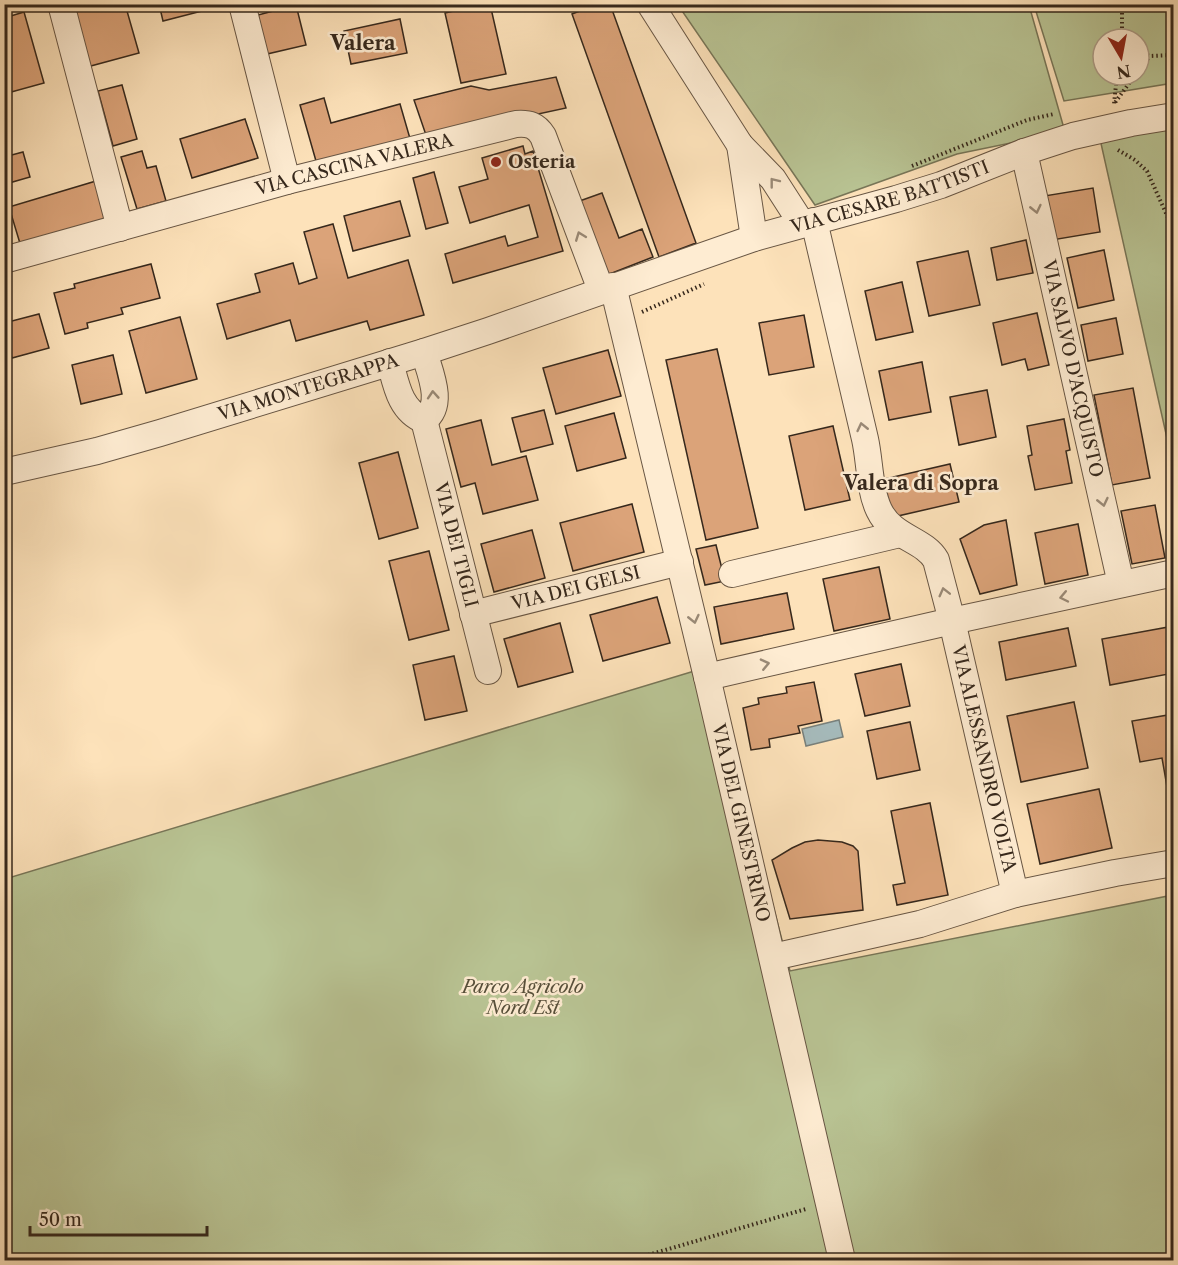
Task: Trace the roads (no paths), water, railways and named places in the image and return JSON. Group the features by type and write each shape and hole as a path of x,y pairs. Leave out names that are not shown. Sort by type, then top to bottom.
{"street":[{"path":"61,4 120,228"},
{"path":"242,4 287,182"},
{"path":"650,4 740,145 754,238"},
{"name":"VIA CASCINA VALERA","path":"4,260 287,182 525,123 538,129 545,142 607,288"},
{"name":"VIA CESARE BATTISTI","path":"607,288 754,238 941,185 1024,152 1073,136 1101,129 1171,124"},
{"name":"VIA ALESSANDRO VOLTA","path":"740,145 773,179 808,222 867,447 874,498 882,516 891,527 925,549 933,556 938,568 1015,894"},
{"name":"VIA SALVO D'ACQUISTO","path":"1024,152 1121,584"},
{"name":"VIA MONTEGRAPPA","path":"4,472 160,434 424,352 607,288"},
{"name":"VIA DEL GINESTRINO","path":"607,288 708,677 842,1260"},
{"path":"390,362 406,407 414,416 424,420 433,411 435,398 424,352"},
{"name":"VIA DEI TIGLI","path":"424,420 488,671"},
{"path":"732,574 900,534"},
{"name":"VIA DEI GELSI","path":"473,614 680,562"},
{"name":"VIA ALESSANDRO VOLTA","path":"708,677 1173,573"},
{"path":"772,957 920,924 1015,894 1173,863"}],"place":[{"name":"Osteria","path":"496,162"}],"district":[{"name":"Valera","path":"363,43"},
{"name":"Valera di Sopra","path":"921,483"}],"park label":[{"name":"Parco Agricolo Nord Est","path":"523,997"}]}
